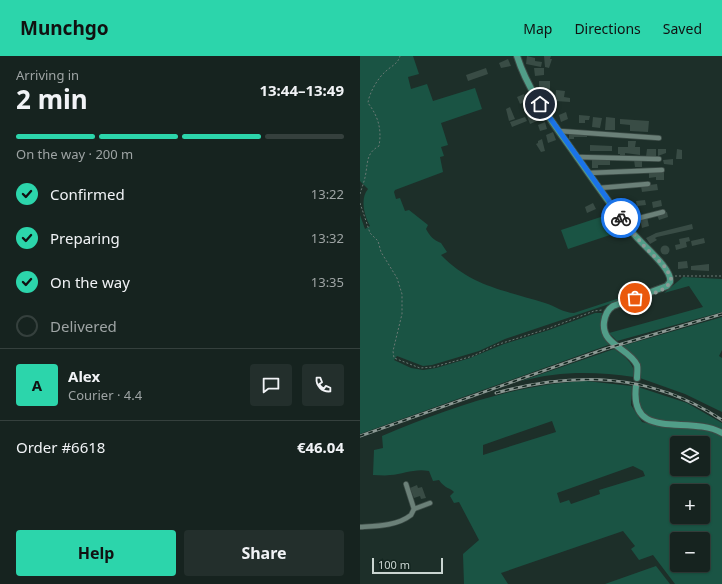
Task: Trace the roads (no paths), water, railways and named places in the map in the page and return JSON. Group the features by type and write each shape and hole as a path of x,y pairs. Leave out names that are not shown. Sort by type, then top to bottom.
{"main road":[{"path":"517,56 530,87 588,173 624,222 643,245 666,268 670,276 670,282 664,288 616,304 608,310 605,317 604,327 611,341 635,363 637,378"},
{"path":"636,386 635,407 645,419 658,423 703,426 722,433"}],"street":[{"path":"559,131 660,138"},
{"path":"578,157 659,159"},
{"path":"588,173 662,170"},
{"path":"599,188 648,184"},
{"path":"624,222 663,212"},
{"path":"360,527 381,526 400,521 411,515 414,509 406,484"},
{"path":"414,509 430,504"}],"railway":[{"path":"360,436 605,349 722,314"},
{"path":"496,393 555,381 584,379 612,381 640,385 668,393 695,404 722,420"}]}
